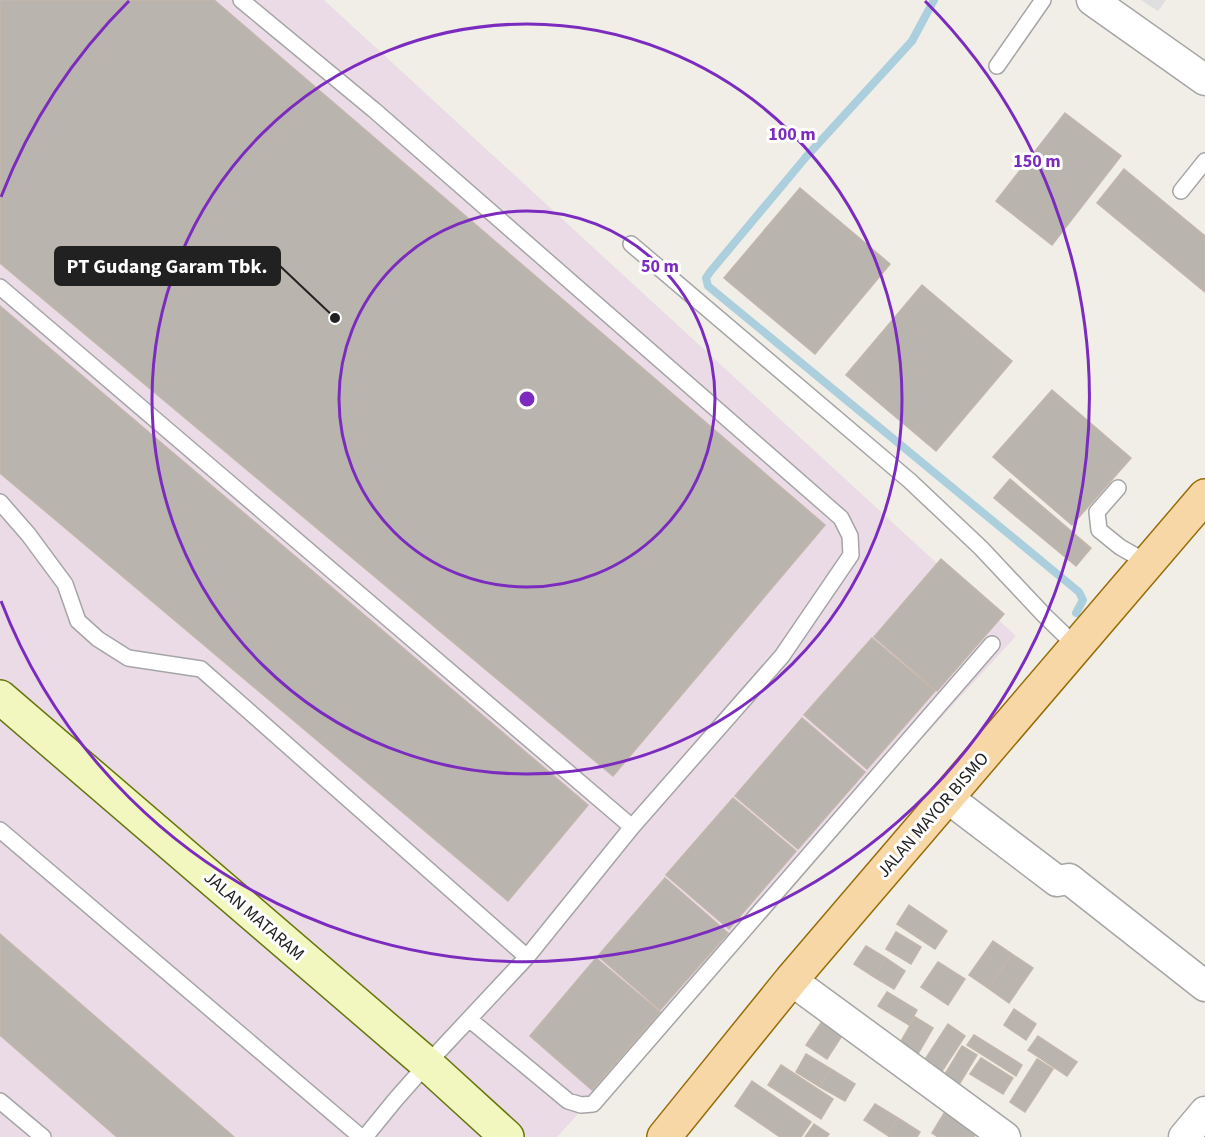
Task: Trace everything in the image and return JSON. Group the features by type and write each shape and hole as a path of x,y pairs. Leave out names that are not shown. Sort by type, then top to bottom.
{"main road":[{"name":"JALAN MAYOR BISMO","path":"664,1137 791,980 1205,496"},
{"name":"JALAN MATARAM","path":"0,697 427,1065 507,1137"}],"street":[{"path":"1092,0 1205,80"},
{"path":"948,798 1057,881 1069,879 1205,986"},
{"path":"791,980 1005,1137"},
{"path":"1184,1137 1205,1112"}],"lane":[{"path":"3,838 363,1137 527,957 632,827 782,656 851,555 850,536 840,518 832,510 375,110 241,0"},
{"path":"998,66 1043,0"},
{"path":"1181,191 1205,161"},
{"path":"631,244 910,482 981,548 1077,647"},
{"path":"0,287 632,827"},
{"path":"1118,488 1097,512 1099,530 1120,547 1148,563"},
{"path":"0,502 28,534 65,584 78,621 98,639 128,658 201,669 527,957"},
{"path":"469,1019 568,1101 581,1105 593,1104 992,644"},
{"path":"0,1101 43,1137"}],"shaded area":[{"path":"0,0 324,0 1016,636 557,1137 0,1137"},
{"path":"1141,0 1166,0 1158,11"}],"building":[{"path":"0,0 214,0 825,525 613,776 0,263"},
{"path":"1065,113 1121,156 1052,245 996,201"},
{"path":"1124,169 1205,236 1205,292 1097,203"},
{"path":"800,188 890,264 815,354 724,278"},
{"path":"922,285 1012,361 936,451 846,375"},
{"path":"0,306 588,805 508,901 0,473"},
{"path":"1052,390 1131,458 1072,525 993,457"},
{"path":"1010,479 1091,548 1076,566 994,498"},
{"path":"941,559 1004,614 937,691 874,637"},
{"path":"872,638 935,691 867,769 804,715"},
{"path":"802,718 865,772 798,849 735,796"},
{"path":"733,798 796,851 729,929 666,875"},
{"path":"665,878 728,933 660,1010 598,956"},
{"path":"909,905 947,931 935,949 897,924"},
{"path":"896,932 921,947 911,964 886,949"},
{"path":"0,934 234,1137 117,1137 0,1035"},
{"path":"993,941 1012,954 988,988 969,975"},
{"path":"866,946 886,958 874,977 854,964"},
{"path":"1012,954 1033,968 1009,1003 988,988"},
{"path":"596,958 660,1012 592,1090 530,1036"},
{"path":"886,958 905,971 894,989 874,977"},
{"path":"938,962 965,979 948,1005 921,987"},
{"path":"887,992 917,1010 909,1025 878,1006"},
{"path":"1014,1009 1036,1024 1026,1040 1004,1025"},
{"path":"825,1017 845,1031 827,1059 806,1045"},
{"path":"915,1017 933,1028 915,1059 897,1048"},
{"path":"948,1024 965,1036 939,1076 922,1064"},
{"path":"974,1035 1022,1065 1016,1076 967,1045"},
{"path":"1038,1036 1077,1062 1067,1076 1028,1050"},
{"path":"962,1046 977,1055 957,1088 942,1079"},
{"path":"806,1054 831,1069 820,1087 796,1072"},
{"path":"981,1058 1013,1078 1003,1094 970,1074"},
{"path":"1037,1059 1053,1069 1025,1112 1010,1102"},
{"path":"781,1065 833,1099 821,1119 768,1085"},
{"path":"831,1069 855,1084 845,1101 820,1087"},
{"path":"752,1081 811,1122 801,1137 780,1137 735,1106"},
{"path":"875,1104 898,1118 887,1135 864,1120"},
{"path":"946,1110 978,1129 974,1137 938,1137 932,1133"},
{"path":"898,1118 920,1132 917,1137 887,1135"},
{"path":"814,1124 829,1134 827,1137 805,1137"}],"waterway":[{"path":"934,0 912,41 806,157 706,278 708,286 1079,592 1083,600 1076,613"}],"place":[{"name":"PT Gudang Garam Tbk.","path":"335,318"}]}
